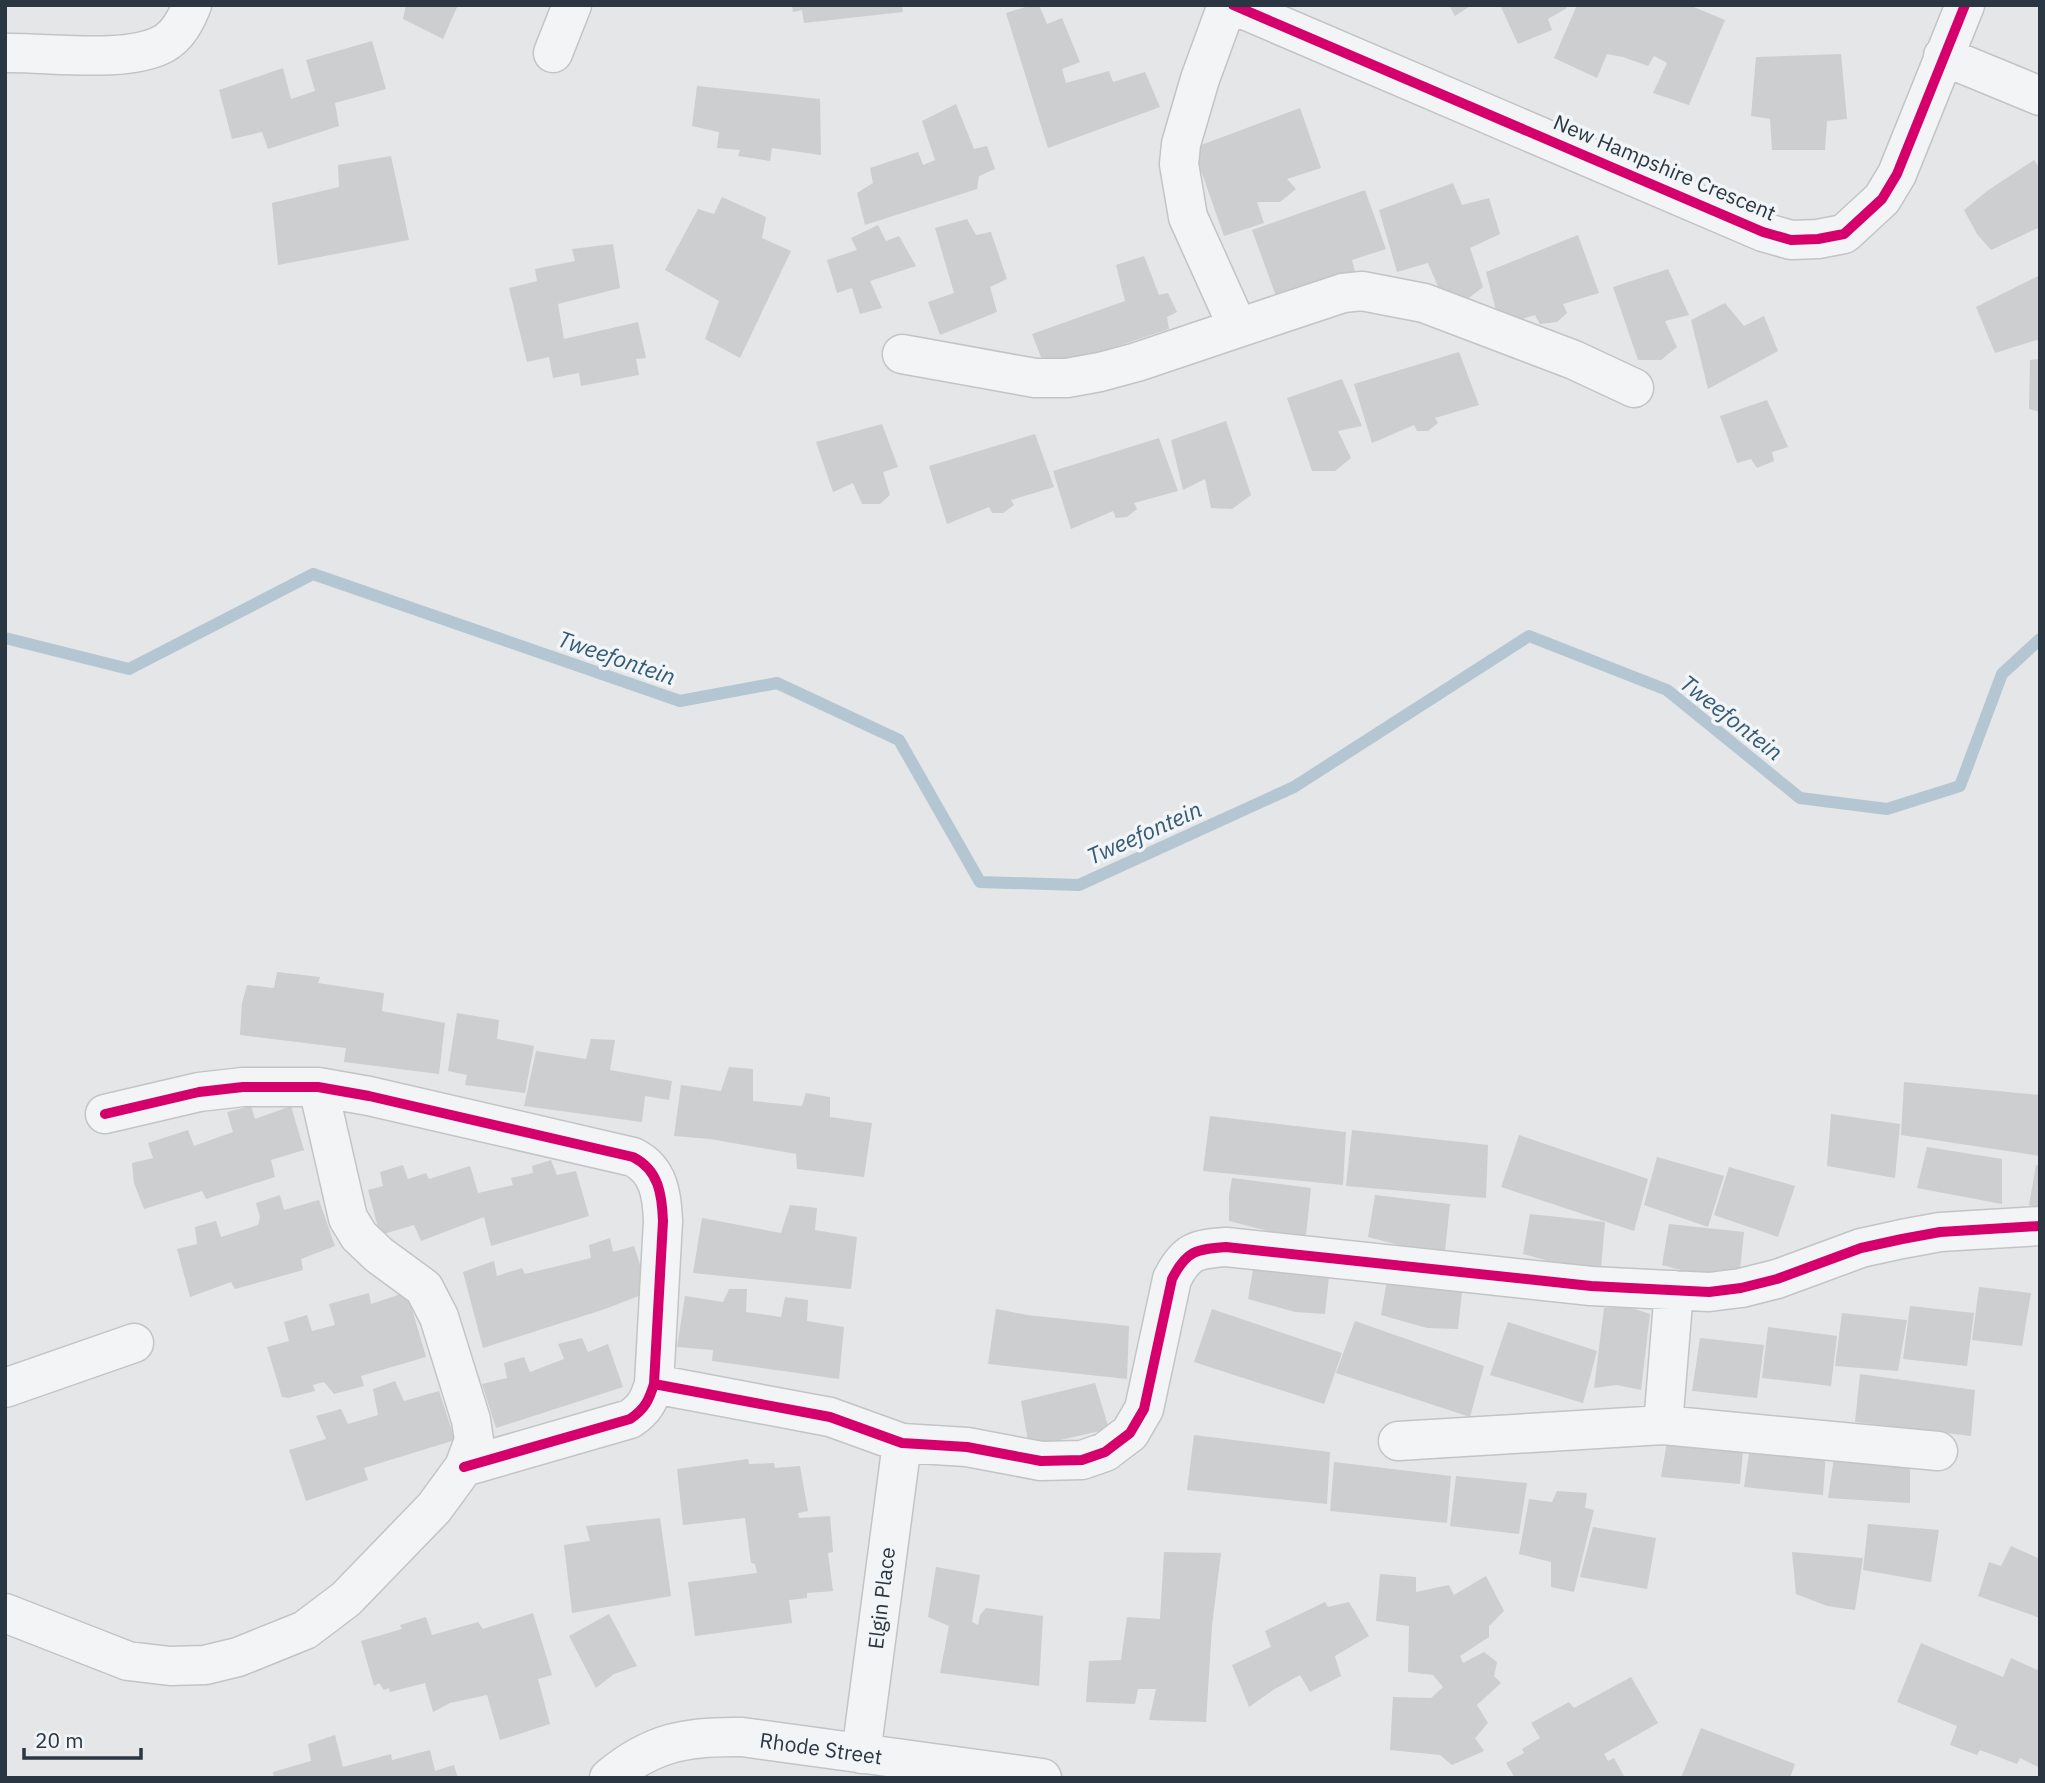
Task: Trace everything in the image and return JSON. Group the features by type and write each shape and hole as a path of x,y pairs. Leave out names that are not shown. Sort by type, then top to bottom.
{"street":[{"path":"5,53 112,55 142,51 163,44 178,33 192,5"},
{"path":"552,53 572,5"},
{"path":"1227,5 1200,79 1181,144 1179,164 1188,217 1238,328"},
{"name":"New Hampshire Crescent","path":"1233,5 1763,232 1791,240 1844,234 1882,199 1897,174 1965,5"},
{"path":"1943,55 2040,96"},
{"path":"902,355 1035,378 1068,378 1137,362 1343,293 1362,291 1424,303 1574,360 1634,387"},
{"path":"105,1114 199,1092 243,1087 318,1087 369,1096 633,1157 651,1170 663,1195 654,1384 649,1401 630,1419 464,1467"},
{"path":"5,1613 128,1661 170,1666 205,1665 238,1657 305,1630 346,1599 434,1508 464,1467 474,1440 471,1420 439,1317 424,1288 379,1255 359,1236 348,1217 318,1087"},
{"path":"654,1384 830,1417 902,1443 967,1447 1041,1461 1082,1460 1105,1452 1130,1433 1144,1409 1172,1279 1188,1255 1202,1248 1226,1247 1591,1286 1709,1292 1777,1279 1861,1248 1940,1233 2040,1226"},
{"path":"1663,1426 1674,1290"},
{"path":"5,1388 134,1343"},
{"path":"1398,1441 1663,1426 1938,1451"},
{"name":"Elgin Place","path":"861,1754 902,1443"},
{"name":"Rhode Street","path":"609,1778 631,1759 653,1749 674,1742 713,1736 742,1737 1042,1778"}],"building":[{"path":"406,5 458,5 443,39 403,19"},
{"path":"792,5 902,5 903,12 804,23 802,10 793,12"},
{"path":"1039,5 1047,24 1062,18 1080,62 1062,69 1066,83 1109,71 1113,82 1145,72 1160,107 1048,148 1006,13"},
{"path":"1449,5 1472,5 1455,16"},
{"path":"1500,5 1565,5 1567,8 1548,19 1552,30 1518,44"},
{"path":"1577,5 1689,5 1725,20 1689,105 1653,93 1667,63 1654,56 1648,66 1607,54 1597,78 1554,58"},
{"path":"372,41 386,89 335,103 339,126 268,149 262,132 232,139 219,90 283,68 291,99 315,91 306,60"},
{"path":"1841,54 1847,119 1827,121 1825,150 1772,150 1770,119 1751,116 1756,57"},
{"path":"697,86 820,99 821,155 772,148 770,161 738,156 740,150 717,148 719,132 692,126"},
{"path":"956,104 974,149 987,146 995,169 979,176 977,189 865,225 857,193 873,183 870,168 918,152 923,165 935,160 922,121"},
{"path":"1300,108 1321,168 1287,179 1296,189 1280,202 1257,202 1264,223 1224,236 1193,148"},
{"path":"391,156 409,240 278,265 272,203 339,187 338,165"},
{"path":"2034,160 2040,169 2040,227 1991,250 1977,234 1964,210"},
{"path":"1453,183 1462,205 1489,198 1500,234 1470,248 1483,287 1466,300 1444,301 1428,263 1397,272 1379,210"},
{"path":"1365,190 1386,249 1352,260 1355,272 1345,283 1277,299 1252,230"},
{"path":"722,197 766,217 762,238 791,251 740,358 705,339 719,301 665,270 698,209 714,214"},
{"path":"967,219 976,235 991,232 1007,279 990,287 997,312 940,335 928,302 954,293 935,228"},
{"path":"878,225 886,241 899,236 916,266 870,281 882,308 860,314 852,288 837,293 827,260 857,250 851,238"},
{"path":"1578,235 1599,293 1563,304 1567,313 1557,322 1540,324 1535,315 1500,326 1486,272"},
{"path":"613,244 620,288 558,304 564,339 638,322 646,358 636,359 639,375 581,386 579,373 553,378 549,357 527,362 509,288 537,281 535,269 575,261 572,249"},
{"path":"1144,256 1159,295 1168,293 1177,312 1167,317 1169,329 1046,370 1032,334 1125,301 1116,265"},
{"path":"1668,269 1689,315 1665,321 1677,347 1661,360 1638,360 1613,287"},
{"path":"2040,275 2040,339 1995,353 1976,307"},
{"path":"1725,303 1744,326 1764,316 1778,351 1708,389 1691,320"},
{"path":"1459,352 1479,405 1435,418 1438,423 1428,431 1417,431 1414,425 1372,443 1354,384"},
{"path":"2040,359 2040,412 2029,409 2030,360"},
{"path":"1342,379 1362,426 1338,431 1351,458 1335,471 1312,471 1287,398"},
{"path":"1767,400 1788,447 1772,452 1774,461 1757,468 1751,459 1737,463 1720,416"},
{"path":"1226,421 1251,495 1232,509 1211,508 1205,479 1183,490 1171,440"},
{"path":"882,424 898,467 883,472 890,495 880,504 862,504 853,483 833,492 816,442"},
{"path":"1035,434 1054,487 1011,500 1014,505 1003,513 992,513 989,507 947,524 929,466"},
{"path":"1159,438 1178,491 1134,503 1137,509 1127,517 1116,518 1113,511 1071,529 1053,471"},
{"path":"277,972 320,977 318,983 384,993 382,1011 445,1023 439,1074 344,1062 346,1048 240,1035 242,1003 247,985 274,988"},
{"path":"457,1013 499,1020 497,1039 534,1046 525,1093 465,1085 467,1075 448,1071"},
{"path":"591,1039 615,1040 610,1070 672,1081 669,1100 645,1096 642,1122 524,1106 536,1051 586,1059"},
{"path":"729,1067 753,1069 753,1101 802,1106 806,1093 830,1097 830,1117 872,1123 864,1177 797,1169 796,1154 710,1139 674,1136 681,1085 721,1091"},
{"path":"1904,1082 2040,1095 2040,1156 1901,1135"},
{"path":"251,1106 255,1119 291,1106 304,1150 271,1160 275,1177 206,1199 202,1191 144,1209 134,1183 132,1163 153,1158 148,1143 188,1130 194,1146 233,1132 227,1112"},
{"path":"1831,1114 1900,1124 1895,1178 1827,1166"},
{"path":"1210,1116 1346,1132 1343,1185 1203,1171"},
{"path":"1352,1130 1488,1145 1486,1198 1346,1186"},
{"path":"1519,1135 1648,1179 1634,1231 1501,1187"},
{"path":"1927,1147 2002,1159 2002,1204 1917,1188"},
{"path":"1657,1157 1724,1176 1708,1227 1644,1205"},
{"path":"551,1160 557,1175 576,1171 589,1216 491,1246 484,1217 421,1241 414,1225 380,1235 368,1190 383,1186 380,1172 403,1165 408,1179 426,1173 429,1179 470,1166 478,1193 513,1185 511,1178 533,1173 532,1166"},
{"path":"2036,1165 2040,1165 2040,1207 2029,1205"},
{"path":"1729,1167 1795,1186 1778,1237 1714,1215"},
{"path":"1232,1178 1311,1188 1306,1235 1276,1233 1229,1221"},
{"path":"280,1195 284,1210 319,1200 335,1246 301,1259 303,1270 235,1289 231,1282 190,1297 177,1249 197,1244 195,1227 216,1221 221,1237 258,1225 260,1217 256,1203"},
{"path":"1375,1195 1450,1204 1445,1251 1414,1249 1368,1237"},
{"path":"790,1205 817,1208 815,1230 857,1237 851,1289 693,1273 702,1218 781,1233"},
{"path":"1530,1214 1605,1222 1601,1269 1570,1267 1523,1254"},
{"path":"1669,1224 1744,1232 1739,1279 1709,1277 1662,1265"},
{"path":"610,1238 613,1252 634,1246 649,1292 483,1348 463,1272 494,1261 497,1276 522,1268 525,1274 591,1258 589,1245"},
{"path":"1255,1258 1330,1267 1325,1314 1295,1312 1248,1299"},
{"path":"1388,1274 1463,1283 1458,1329 1427,1328 1381,1315"},
{"path":"1979,1287 2031,1293 2022,1346 1972,1340"},
{"path":"729,1289 747,1289 746,1312 781,1317 785,1297 808,1300 807,1321 844,1327 839,1379 712,1361 713,1350 677,1347 685,1296 723,1302"},
{"path":"407,1292 426,1357 361,1376 364,1386 334,1394 324,1382 313,1385 315,1391 282,1397 267,1347 289,1341 284,1322 307,1315 312,1331 335,1325 329,1304 369,1293 371,1304"},
{"path":"1910,1306 1974,1313 1967,1366 1903,1359"},
{"path":"1629,1307 1650,1314 1641,1390 1617,1385 1594,1388 1604,1308"},
{"path":"996,1309 1129,1326 1127,1379 988,1364"},
{"path":"1212,1309 1342,1353 1324,1404 1194,1362"},
{"path":"1842,1313 1907,1320 1898,1371 1835,1366"},
{"path":"1355,1321 1484,1366 1470,1417 1336,1373"},
{"path":"1508,1322 1597,1351 1583,1403 1490,1375"},
{"path":"1768,1327 1837,1336 1831,1386 1762,1378"},
{"path":"582,1338 588,1352 608,1344 623,1387 496,1428 482,1384 507,1378 504,1363 524,1357 530,1372 564,1359 558,1344"},
{"path":"1700,1338 1764,1345 1757,1398 1692,1391"},
{"path":"1860,1374 1975,1390 1971,1436 1855,1422"},
{"path":"395,1381 404,1401 439,1391 455,1440 364,1468 368,1480 306,1501 289,1450 326,1439 316,1416 341,1409 348,1424 378,1415 373,1389"},
{"path":"1095,1383 1109,1429 1029,1447 1021,1401"},
{"path":"1669,1430 1744,1440 1740,1484 1661,1477"},
{"path":"1194,1435 1330,1452 1327,1504 1187,1490"},
{"path":"1751,1440 1826,1450 1823,1495 1744,1487"},
{"path":"1835,1451 1910,1461 1910,1503 1828,1498"},
{"path":"748,1459 749,1464 774,1463 775,1468 800,1466 808,1511 798,1513 799,1518 830,1516 833,1552 828,1553 833,1591 807,1593 807,1598 789,1600 792,1623 695,1636 688,1582 757,1573 755,1564 751,1563 745,1518 683,1525 677,1469"},
{"path":"1334,1462 1451,1476 1447,1523 1330,1511"},
{"path":"1456,1476 1527,1483 1519,1534 1450,1526"},
{"path":"1557,1491 1587,1493 1585,1508 1594,1510 1574,1592 1551,1587 1551,1562 1519,1554 1529,1499 1552,1502"},
{"path":"660,1518 671,1596 572,1613 564,1545 590,1541 586,1526"},
{"path":"1868,1524 1939,1530 1931,1582 1863,1570"},
{"path":"1593,1527 1656,1538 1647,1589 1580,1577"},
{"path":"2011,1546 2040,1559 2040,1618 1978,1596 1989,1562 2001,1566"},
{"path":"1164,1552 1221,1553 1212,1626 1206,1722 1149,1720 1156,1689 1138,1689 1135,1704 1086,1702 1089,1661 1121,1660 1127,1617 1160,1619"},
{"path":"1792,1552 1863,1558 1855,1610 1827,1606 1796,1594"},
{"path":"936,1567 980,1575 972,1622 978,1625 980,1615 986,1608 1043,1616 1039,1686 940,1673 949,1626 928,1617"},
{"path":"1380,1574 1416,1577 1416,1592 1449,1585 1454,1595 1486,1576 1504,1611 1489,1626 1489,1637 1460,1656 1463,1663 1484,1652 1497,1662 1494,1676 1501,1683 1477,1705 1488,1723 1475,1738 1484,1751 1452,1765 1440,1755 1390,1750 1393,1697 1431,1698 1443,1687 1433,1675 1408,1672 1409,1626 1376,1621"},
{"path":"1325,1602 1328,1607 1349,1602 1369,1636 1335,1656 1341,1676 1310,1692 1300,1675 1249,1707 1232,1665 1271,1647 1265,1631"},
{"path":"533,1613 552,1675 538,1679 550,1724 500,1740 487,1695 450,1703 433,1712 425,1683 390,1692 389,1688 384,1690 379,1683 374,1686 361,1641 402,1629 400,1625 426,1617 432,1635 478,1622 483,1629"},
{"path":"609,1614 637,1666 614,1674 596,1688 569,1636"},
{"path":"1921,1643 2003,1677 2011,1658 2037,1670 2040,1666 2040,1768 2020,1758 2017,1764 1980,1750 1977,1755 1950,1745 1957,1726 1897,1702"},
{"path":"1631,1677 1658,1723 1604,1754 1608,1761 1614,1758 1625,1778 1515,1778 1506,1763 1524,1753 1522,1749 1540,1738 1531,1723 1569,1702 1574,1708"},
{"path":"1701,1728 1795,1764 1790,1778 1681,1778"},
{"path":"335,1735 343,1767 391,1754 392,1760 430,1750 435,1771 454,1765 458,1778 274,1778 273,1772 311,1761 308,1744"}],"waterway":[{"name":"Tweefontein","path":"5,638 129,669 313,574 680,701 777,683 899,740 980,882 1079,885 1294,787 1529,636 1667,690 1800,798 1887,809 1960,786 2002,674 2040,639"}],"cycle path":[{"path":"1233,5 1763,232 1791,240 1844,234 1882,199 1897,174 1965,5"},
{"path":"105,1114 199,1092 243,1087 318,1087 369,1096 633,1157 642,1162 657,1184 663,1221 654,1384 646,1404 630,1419 464,1467"},
{"path":"654,1384 830,1417 902,1443 967,1447 1041,1461 1082,1460 1105,1452 1130,1433 1144,1409 1172,1279 1187,1257 1207,1249 1226,1247 1591,1286 1709,1292 1777,1279 1861,1248 1902,1239 1940,1232 2040,1226"}]}
